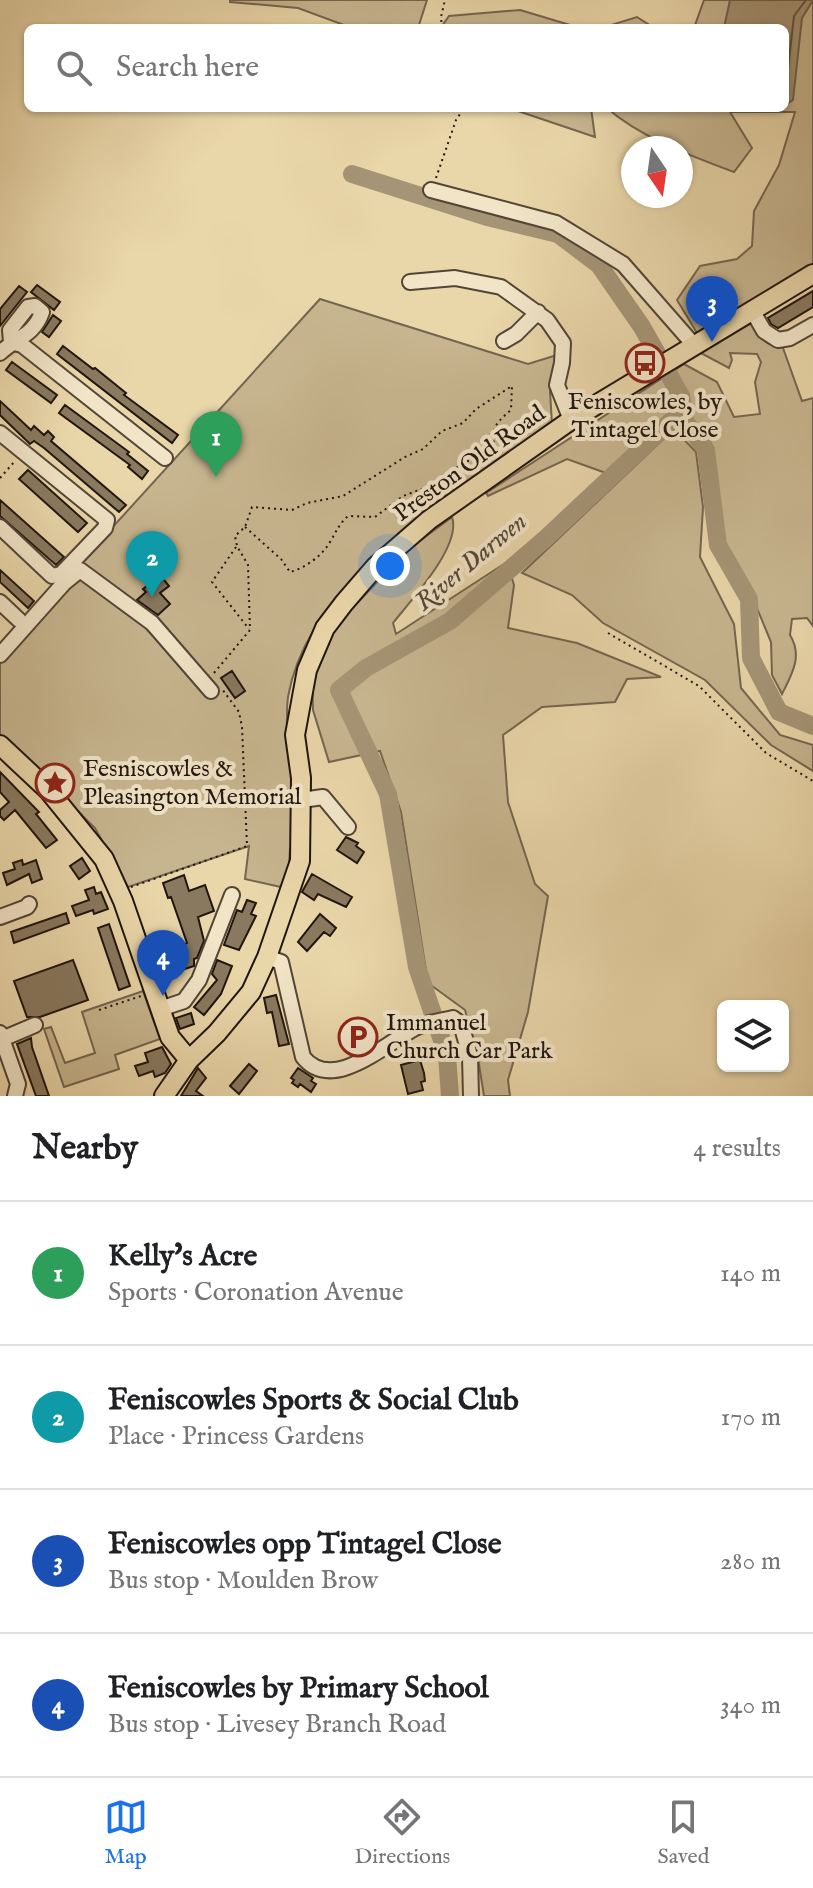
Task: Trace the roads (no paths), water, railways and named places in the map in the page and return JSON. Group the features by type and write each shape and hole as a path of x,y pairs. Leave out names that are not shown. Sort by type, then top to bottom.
{"main road":[{"name":"Preston Old Road","path":"164,1096 189,1060 217,1033 251,992 267,957 300,861 302,800 295,735 307,670 325,628 376,566 429,520 571,420 813,274"},
{"path":"0,745 49,791 104,859 119,891 170,1037 189,1060"}],"street":[{"path":"431,190 556,223 623,264 694,345"},
{"path":"410,282 455,278 501,287 538,312 563,343 557,385 571,420"},
{"path":"752,310 764,331 778,340 790,338 813,325"},
{"path":"504,341 516,334 538,312"},
{"path":"5,348 22,345 165,458"},
{"path":"0,433 107,520 105,528 61,574 52,576 0,527"},
{"path":"0,655 64,583 80,570 152,623 212,687"},
{"path":"0,602 19,620"},
{"path":"302,800 323,797 348,827"},
{"path":"157,1001 184,1001 199,980 232,895"},
{"path":"0,917 29,904"},
{"path":"267,957 281,962 303,1057 314,1069 329,1072 347,1067 419,1026 457,1021 470,1056 471,1096"},
{"path":"15,1096 18,1084 1,1036 35,1025"}],"water":[{"path":"730,0 813,0 802,18 793,100 789,102 789,24 725,24"}],"waterway":[{"path":"352,174 487,217 558,234 599,265 642,327 681,396 685,421"},
{"name":"River Darwen","path":"450,1096 447,1055 417,967 388,794 339,690 366,668 450,621 545,539 672,420 685,421 706,450 718,545 749,599 751,658 779,712 813,726"}],"place":[{"name":"Feniscowles opp Tintagel Close","path":"712,342"},
{"name":"Feniscowles, by Tintagel Close","path":"645,363"},
{"name":"Kelly's Acre","path":"216,477"},
{"name":"Feniscowles Sports & Social Club","path":"152,597"},
{"name":"Fesniscowles & Pleasington Memorial","path":"55,783"},
{"name":"Feniscowles by Primary School","path":"163,996"},
{"name":"Immanuel Church Car Park","path":"358,1037"}]}
